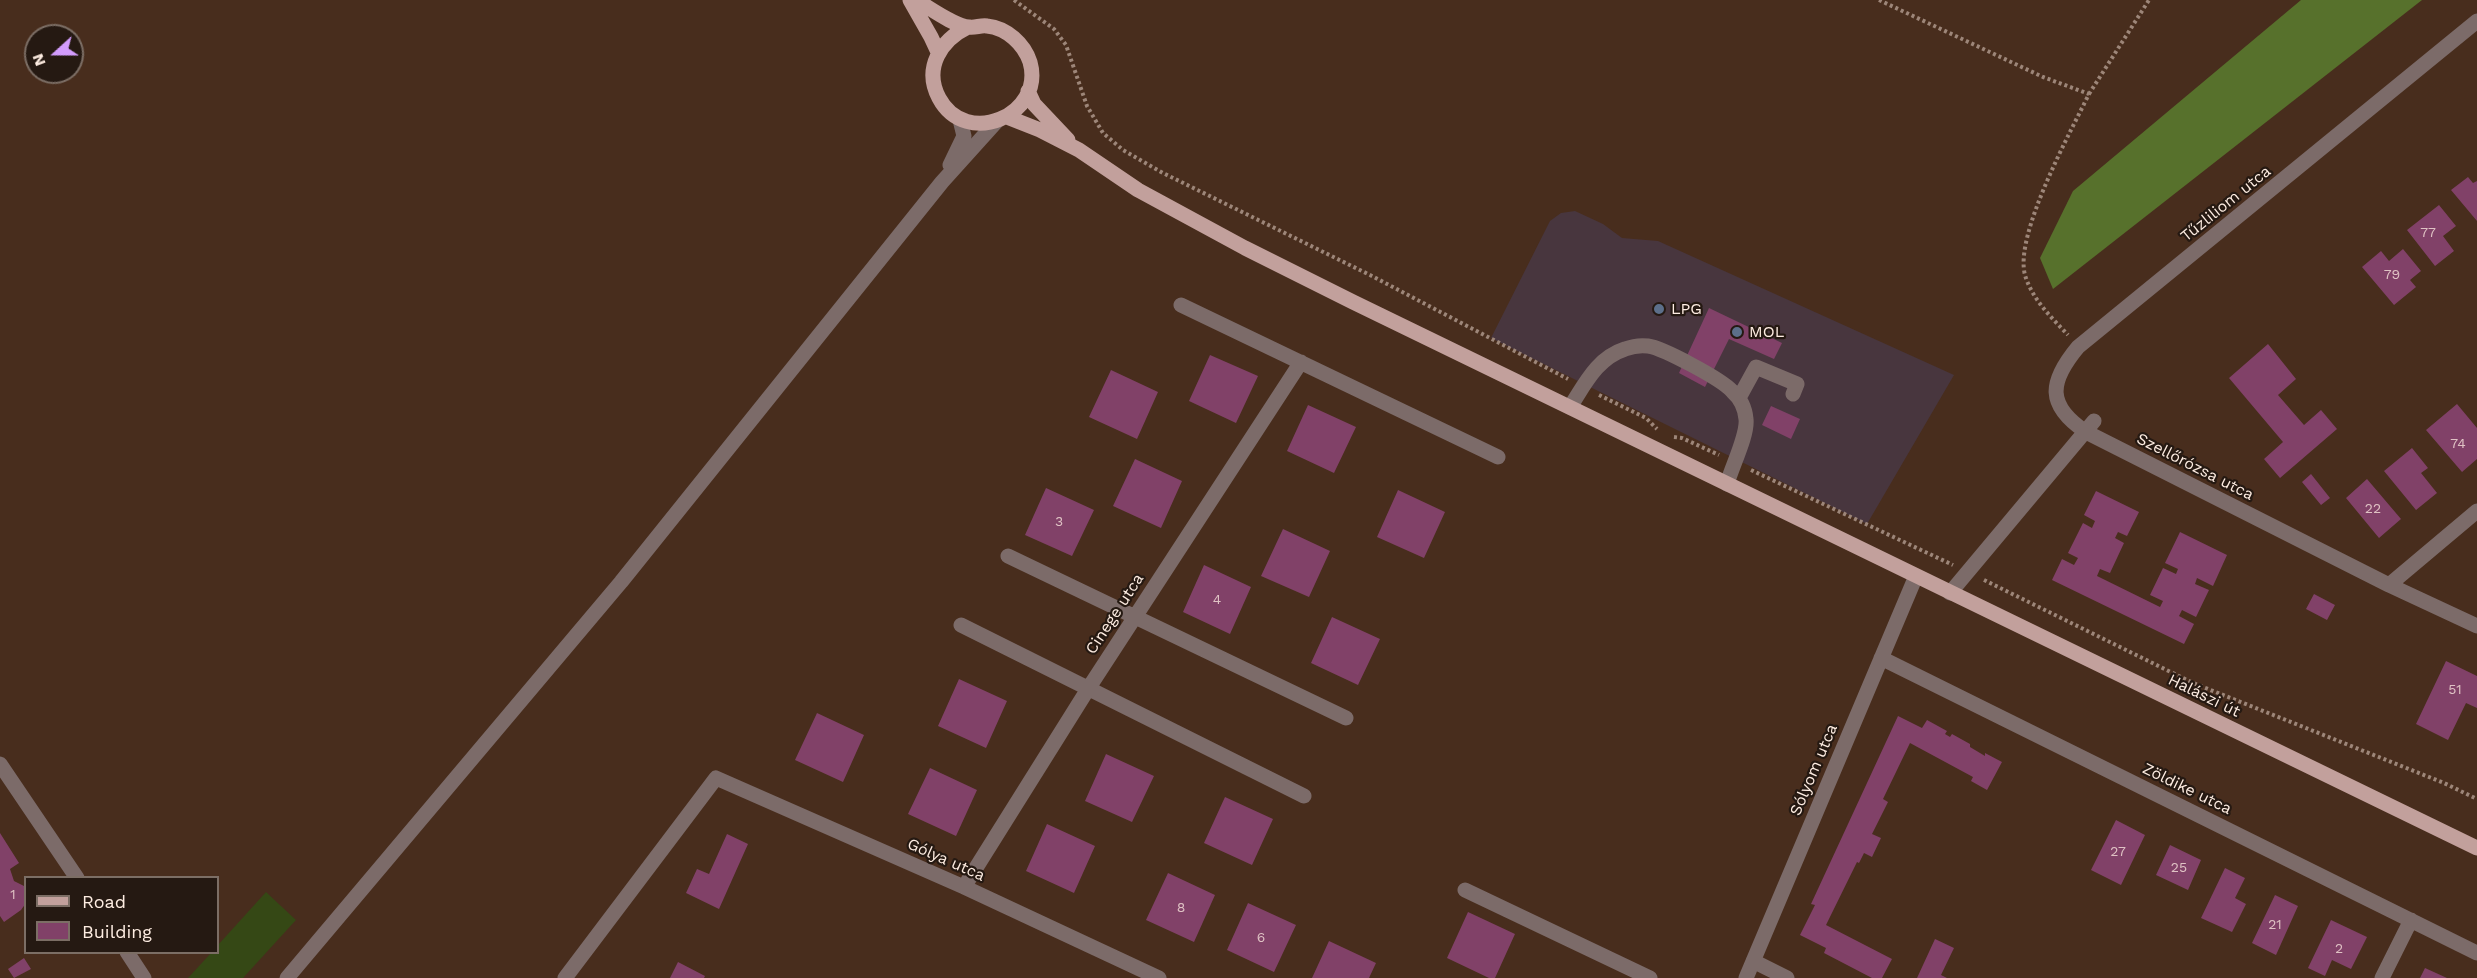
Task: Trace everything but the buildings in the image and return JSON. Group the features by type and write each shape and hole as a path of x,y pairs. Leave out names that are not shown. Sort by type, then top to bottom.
{"main road":[{"path":"909,0 932,37 938,52"},
{"path":"916,0 944,17 968,27 988,26 1002,30 1013,36 1024,50 1030,64 1031,78 1028,91 1017,108 1002,119"},
{"path":"968,27 947,40 938,52 934,82 939,97 948,110 960,120 975,123 1002,119 1040,130 1079,150"},
{"path":"1028,91 1034,104 1079,150"},
{"name":"Halászi út","path":"1079,150 1138,190 1245,248 2477,848"}],"street":[{"name":"Tűzliliom utca","path":"2090,426 2068,420 2058,402 2056,385 2062,366 2078,347 2477,21"},
{"path":"287,978 621,582 942,182 1002,119"},
{"path":"942,182 964,136 960,120"},
{"path":"1180,305 1498,457"},
{"path":"1570,407 1599,364 1607,358 1627,348 1646,345 1656,347 1721,381 1739,398 1744,408 1746,430 1733,461 1727,484"},
{"name":"Cinege utca","path":"964,888 1088,689 1301,362"},
{"path":"1739,398 1756,367 1797,384 1794,394"},
{"path":"1950,593 2090,426"},
{"name":"Szellőrózsa utca","path":"2090,426 2389,585 2477,626"},
{"path":"2389,585 2477,511"},
{"path":"1008,556 1346,718"},
{"name":"Sólyom utca","path":"1746,978 1916,576"},
{"path":"961,626 1304,796"},
{"name":"Zöldike utca","path":"1881,658 2477,953"},
{"path":"0,764 76,876"},
{"name":"Gólya utca","path":"565,978 716,778 1159,978"},
{"path":"1466,890 1650,978"},
{"path":"2382,978 2411,920"},
{"path":"128,954 144,978"},
{"path":"1753,961 1787,978"}],"path":[{"path":"1014,0 1054,29 1066,45 1087,106 1103,133 1123,150 1173,178 1370,275 1491,340 1646,418 1661,432"},
{"path":"1879,0 2043,76 2089,94"},
{"path":"2078,347 2038,301 2025,274 2028,234 2038,204 2089,94 2149,0"},
{"path":"1666,435 1682,438 1733,461 1879,532 1968,572 2193,683 2445,783 2477,799"}],"shaded area":[{"path":"1575,211 1603,224 1622,238 1658,241 1954,375 1867,524 1491,338 1550,221 1561,213"}],"green space":[{"path":"2301,0 2422,0 2053,289 2040,258 2073,191"},
{"path":"266,892 296,920 243,978 188,978 210,954 219,954 219,944"}],"place":[{"name":"LPG","path":"1659,309"},
{"name":"MOL","path":"1737,332"}]}
